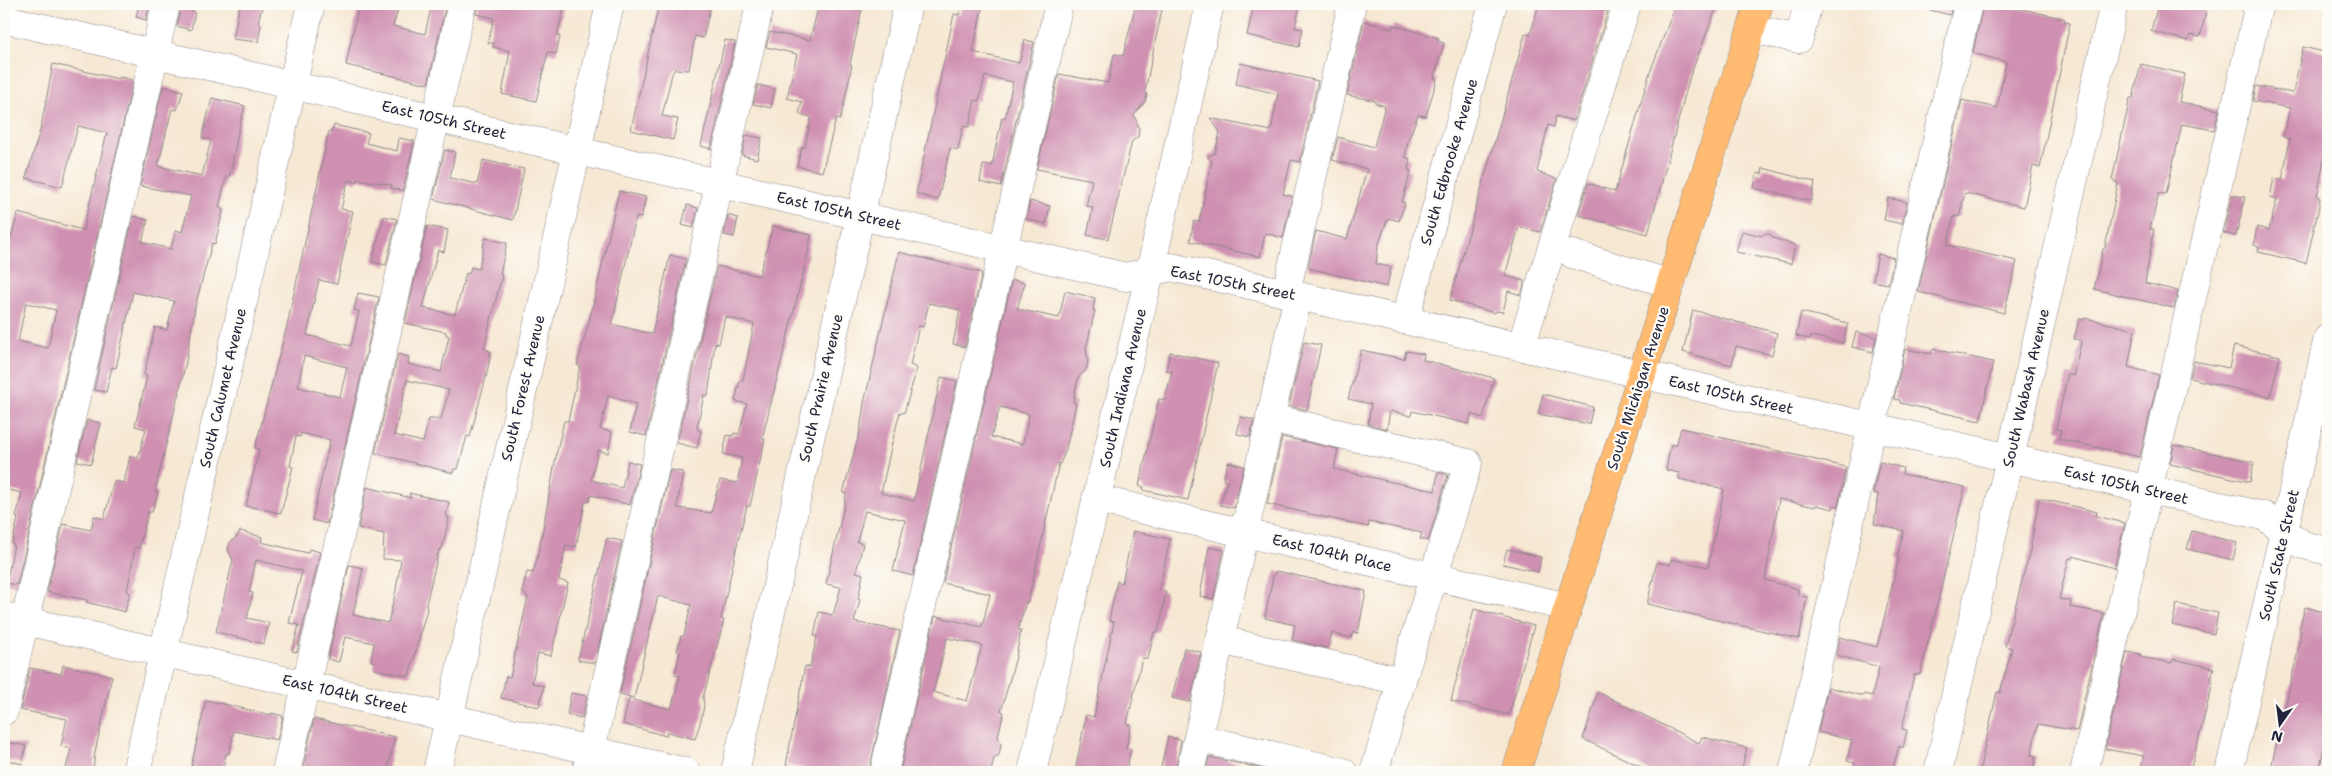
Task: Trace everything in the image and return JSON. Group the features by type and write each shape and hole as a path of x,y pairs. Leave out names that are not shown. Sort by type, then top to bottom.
{"main road":[{"name":"South Michigan Avenue","path":"1516,772 1759,4"}],"street":[{"path":"4,712 14,619 166,4"},
{"name":"South Calumet Avenue","path":"136,772 311,4"},
{"path":"286,772 462,4"},
{"name":"South Forest Avenue","path":"437,772 610,4"},
{"path":"589,761 760,4"},
{"name":"South Prairie Avenue","path":"735,772 908,4"},
{"path":"884,772 1059,4"},
{"name":"South Indiana Avenue","path":"1032,772 1150,272 1210,4"},
{"path":"1190,772 1270,418 1292,294 1352,4"},
{"name":"South Edbrooke Avenue","path":"1405,320 1493,4"},
{"path":"1521,347 1627,4"},
{"path":"1751,30 1799,39 1808,4"},
{"path":"1792,772 1968,4"},
{"name":"South Wabash Avenue","path":"1938,772 2114,4"},
{"path":"2084,772 2259,4"},
{"name":"East 105th Street","path":"7,21 1126,277 1171,267 1292,294 2264,516 2303,545 2328,551"},
{"path":"1572,254 1671,284"},
{"name":"South State Street","path":"2230,772 2328,338"},
{"path":"1270,418 1468,463 1374,772"},
{"name":"East 104th Place","path":"1096,499 1568,607"},
{"name":"East 104th Street","path":"14,619 449,718 589,761 686,772"},
{"path":"1220,640 1402,682"},
{"path":"1198,738 1343,772"}],"building":[{"path":"139,4 150,4 146,20 136,17"},
{"path":"240,4 263,4 258,22 261,25 258,42 233,39"},
{"path":"359,4 400,4 393,26 425,34 432,4 446,4 428,84 346,65"},
{"path":"477,4 565,4 557,36 560,36 556,54 548,52 536,101 502,94 510,51 493,47 494,43 488,43 494,18 476,14"},
{"path":"659,4 711,4 703,38 695,36 689,70 675,69 672,74 662,116 678,119 673,140 631,130"},
{"path":"819,4 863,4 840,120 836,119 822,172 797,166 802,147 805,147 811,117 799,114 802,102 787,98 797,54 766,47 770,32 810,40"},
{"path":"967,4 983,4 973,52 1019,63 1025,40 1034,42 1001,187 980,182 983,165 992,166 1002,117 1005,118 1013,82 985,76 979,101 975,100 969,127 963,126 958,150 950,148 938,200 916,194 954,14 959,15 961,6 966,7"},
{"path":"1136,4 1163,4 1145,91 1147,95 1145,102 1134,115 1139,128 1138,137 1132,141 1108,239 1087,235 1093,207 1086,206 1092,180 1037,169 1059,74 1108,83 1114,54 1123,56"},
{"path":"1254,4 1300,4 1295,28 1303,29 1299,47 1247,35"},
{"path":"1539,4 1579,4 1608,11 1574,121 1556,116 1554,127 1548,125 1537,172 1557,179 1540,232 1519,227 1505,276 1525,281 1521,295 1508,291 1503,312 1496,311 1495,313 1450,300 1525,34 1530,35"},
{"path":"1676,4 1718,4 1690,76 1648,234 1578,215 1588,183 1615,192 1649,75"},
{"path":"1930,4 1952,4 1950,15 1930,10"},
{"path":"1983,4 2022,9 2065,19 2064,22 2070,23 2040,168 2033,166 2024,207 1965,193 1959,217 1954,216 1947,245 2017,261 2004,313 1918,292 1962,100 1997,108 2006,62 1973,53"},
{"path":"2158,4 2208,4 2200,37 2190,35 2188,41 2151,31"},
{"path":"181,8 195,12 191,30 177,26"},
{"path":"1364,21 1392,29 1393,25 1439,38 1437,41 1444,43 1434,78 1437,79 1426,116 1418,115 1408,141 1405,157 1410,159 1408,170 1411,171 1402,202 1405,203 1399,221 1388,218 1378,246 1376,264 1391,267 1387,287 1308,268 1316,231 1347,239 1367,169 1332,160 1338,137 1374,147 1385,106 1375,103 1376,101 1347,95"},
{"path":"725,40 735,42 711,149 701,146"},
{"path":"2303,47 2328,53 2328,138 2317,197 2320,198 2318,211 2306,263 2258,252 2259,246 2254,245 2257,227 2269,230 2277,199 2270,198 2274,178 2282,180 2290,139 2283,137 2290,108 2253,101 2256,86 2293,93"},
{"path":"1240,63 1318,81 1300,162 1291,160 1283,194 1292,196 1283,238 1265,233 1260,257 1190,241 1194,221 1199,222 1212,161 1207,157 1215,153 1220,132 1210,118 1271,131 1278,94 1236,84"},
{"path":"53,64 119,79 120,77 133,80 17,585 6,583 14,545 12,544 18,518 16,517 22,493 4,489 4,274 9,255 6,255 18,213 83,230 107,133 78,126 62,187 26,178 41,127","holes":["26,303 56,310 48,348 18,341"]},
{"path":"2141,64 2185,74 2179,102 2219,110 2214,130 2182,124 2166,194 2159,193 2150,229 2154,229 2145,283 2178,291 2174,308 2094,289 2103,249 2105,248 2118,183 2112,180 2130,98 2133,98"},
{"path":"758,85 775,89 771,108 753,104"},
{"path":"163,86 183,91 177,110 172,109 158,166 202,176 211,140 202,138 212,98 245,106 232,166 229,177 226,177 219,207 223,210 215,244 212,243 195,307 186,362 155,491 158,492 152,512 148,512 139,548 135,547 127,592 130,593 125,612 86,602 87,600 47,592 63,524 91,530 94,516 104,519 114,481 124,483 130,456 138,458 146,429 135,426 147,376 144,375 155,327 167,330 174,301 133,292 116,368 112,367 106,392 94,390 133,216 148,220 142,242 171,249 176,230 182,232 191,196 140,186"},
{"path":"334,125 369,133 366,143 397,151 399,138 414,141 403,191 391,188 392,185 358,179 357,182 348,180 341,209 353,211 337,284 319,280 312,310 307,335 351,346 359,311 354,310 358,293 379,297 327,524 312,520 330,440 301,433 300,437 296,436 290,466 293,467 281,513 246,506 259,449 255,448 287,326 329,131 332,131","holes":["304,356 347,367 340,397 298,387"]},
{"path":"746,135 762,138 757,159 742,155"},
{"path":"445,150 455,152 450,178 477,184 483,160 524,169 513,220 433,199"},
{"path":"1763,168 1815,182 1811,201 1754,188 1757,173 1762,174"},
{"path":"619,191 646,197 641,218 636,217 612,324 652,334 670,255 686,259 646,436 630,432 636,404 608,396 600,429 612,432 608,453 598,450 591,480 622,488 628,461 640,464 630,505 591,495 589,502 585,502 576,547 566,545 559,580 568,583 551,656 538,653 532,683 544,686 539,707 501,698 506,676 510,677 528,597 522,592 527,572 533,573 539,551 557,451 564,421 568,421 580,366 577,365 590,318"},
{"path":"2232,195 2245,197 2236,236 2223,233"},
{"path":"1888,198 1907,202 1902,224 1884,220"},
{"path":"1030,201 1050,206 1046,224 1026,219"},
{"path":"687,205 698,208 693,228 682,225"},
{"path":"728,215 738,218 734,237 724,235"},
{"path":"384,216 397,219 386,265 372,262"},
{"path":"427,226 448,230 444,252 438,250 423,308 451,314 455,314 466,273 469,274 471,267 479,269 485,238 507,243 500,274 502,275 484,348 491,352 487,373 470,437 467,436 458,469 454,469 453,473 375,453 398,354 409,357 408,364 441,372 449,336 446,335 446,332 405,323","holes":["407,380 449,390 441,419 429,419 423,442 394,435"]},
{"path":"773,226 811,235 807,258 762,439 765,439 750,506 747,506 738,541 721,619 724,620 703,698 704,706 701,720 695,739 667,732 666,736 623,724 629,699 671,709 680,676 675,675 680,652 677,651 681,636 684,636 691,605 658,596 634,698 620,694 670,470 683,472 678,508 711,513 720,480 737,483 742,458 723,454 727,435 739,434 747,404 735,401 740,380 743,380 754,324 725,317 719,344 715,343 708,396 704,395 697,427 701,431 697,448 677,443 717,266 759,276"},
{"path":"1742,231 1762,236 1765,233 1773,238 1795,245 1791,264 1736,252"},
{"path":"899,252 982,273 965,347 953,344 960,310 929,303 923,327 919,326 910,365 917,368 904,413 900,412 892,443 881,493 914,501 941,377 957,381 913,576 893,571 905,520 865,511 857,542 863,544 856,572 863,574 858,599 860,600 854,622 900,631 869,772 819,772 786,765 805,666 810,667 817,637 814,636 819,612 833,615 841,587 826,584 844,506 846,494 843,493 860,431 864,403"},
{"path":"1878,254 1894,258 1888,284 1873,281"},
{"path":"1012,280 1025,283 1017,309 1059,318 1065,291 1095,298 1093,310 1095,310 1086,349 1088,361 1086,370 1078,378 1073,402 1076,403 1066,449 1059,463 1028,602 1026,602 1018,630 1021,630 1016,657 1001,711 1004,712 998,736 1001,745 999,755 994,758 991,772 900,772 935,616 982,627 990,594 943,583","holes":["1000,407 1029,414 1023,444 991,437","947,638 982,645 967,701 933,692"]},
{"path":"1693,310 1777,333 1772,355 1736,346 1732,365 1683,352"},
{"path":"1801,312 1848,323 1843,343 1811,336 1810,339 1796,336"},
{"path":"2085,318 2135,330 2128,367 2159,375 2140,457 2059,439 2061,430 2056,429 2062,400 2068,374 2073,376 2081,343 2080,340 2074,339 2079,319 2084,320"},
{"path":"1856,332 1876,337 1873,352 1852,347"},
{"path":"1304,342 1321,345 1307,410 1289,406"},
{"path":"2234,346 2280,356 2270,397 2190,378 2194,361 2229,368"},
{"path":"1905,349 1931,354 1933,349 1993,362 1980,421 1900,403 1900,400 1894,399"},
{"path":"1361,350 1404,359 1406,351 1424,354 1423,360 1494,378 1483,418 1471,414 1469,424 1412,411 1411,416 1390,411 1387,429 1368,424 1371,404 1348,399"},
{"path":"1170,352 1218,363 1188,500 1143,490 1144,487 1139,486 1159,399 1165,400 1172,371 1166,370"},
{"path":"1543,394 1593,407 1589,424 1538,414"},
{"path":"1241,417 1254,420 1250,437 1237,434"},
{"path":"87,420 101,423 91,464 77,461"},
{"path":"1681,428 1846,467 1838,506 1834,505 1833,509 1779,499 1765,580 1798,589 1798,595 1807,597 1799,639 1647,604 1657,562 1670,565 1671,559 1708,567 1724,489 1679,479 1679,473 1666,470 1671,444 1676,446"},
{"path":"1282,437 1338,449 1334,469 1435,491 1438,472 1448,475 1428,541 1420,539 1422,533 1369,522 1368,527 1267,504"},
{"path":"2174,445 2254,462 2250,482 2170,464"},
{"path":"1228,462 1244,466 1234,508 1220,505 1227,481 1223,480"},
{"path":"1880,462 1903,468 1902,474 1965,487 1920,674 1914,675 1902,729 1907,730 1903,748 1899,746 1892,772 1853,772 1855,763 1847,761 1852,740 1818,732 1828,687 1863,696 1864,694 1872,696 1879,667 1836,655 1840,637 1877,647 1899,558 1897,557 1904,531 1874,524 1878,494 1873,493"},
{"path":"367,487 411,498 409,493 449,502 446,516 449,517 444,541 441,550 439,550 426,604 427,609 409,676 374,669 375,662 371,661 374,643 345,637 339,662 328,659 349,565 363,568 353,615 388,623 396,590 401,560 383,559 384,534 358,528"},
{"path":"2039,498 2097,512 2096,516 2125,523 2114,568 2073,556 2073,559 2069,558 2059,599 2071,601 2070,607 2104,613 2077,731 2038,724 2031,755 2036,756 2033,772 1979,772 1997,692 2000,693 2012,648 2005,646 2030,550"},
{"path":"240,531 262,537 261,542 308,553 309,549 320,552 297,652 292,651 299,625 289,623 302,571 256,560 249,592 253,593 247,618 269,623 264,644 216,632 233,560 228,550 230,542 238,536"},
{"path":"1133,531 1170,539 1159,590 1166,592 1158,632 1154,632 1148,659 1142,658 1127,724 1131,725 1126,748 1131,749 1126,771 1075,772 1086,715 1094,717 1114,622 1109,621 1117,581 1122,583"},
{"path":"2192,531 2237,543 2233,560 2187,549"},
{"path":"607,538 622,541 595,663 578,660"},
{"path":"1209,547 1224,550 1213,599 1200,596"},
{"path":"1507,549 1541,557 1538,572 1503,564"},
{"path":"1276,571 1366,591 1358,633 1353,632 1351,638 1332,633 1328,648 1292,640 1295,625 1265,618 1273,576"},
{"path":"2177,604 2218,613 2214,634 2172,625"},
{"path":"2305,607 2328,613 2328,748 2324,747 2319,772 2270,772 2297,655 2301,631 2299,631"},
{"path":"1474,609 1534,626 1509,715 1451,701"},
{"path":"1184,648 1201,652 1190,702 1172,698"},
{"path":"2127,652 2141,654 2140,657 2172,663 2173,659 2214,668 2210,682 2213,682 2190,772 2154,772 2141,769 2144,756 2105,749"},
{"path":"63,665 112,676 95,752 93,772 65,772 71,749 61,746 67,719 20,710 30,668 61,674"},
{"path":"1598,692 1699,743 1702,737 1747,748 1741,772 1652,772 1583,739"},
{"path":"571,693 587,696 582,718 567,715"},
{"path":"206,700 283,716 277,740 234,731 229,754 226,754 222,772 190,772"},
{"path":"314,719 395,737 387,772 302,772"},
{"path":"1168,737 1181,740 1175,772 1160,772"},
{"path":"8,742 26,746 22,764 4,759"},
{"path":"1209,757 1264,769 1263,772 1206,772"}]}
